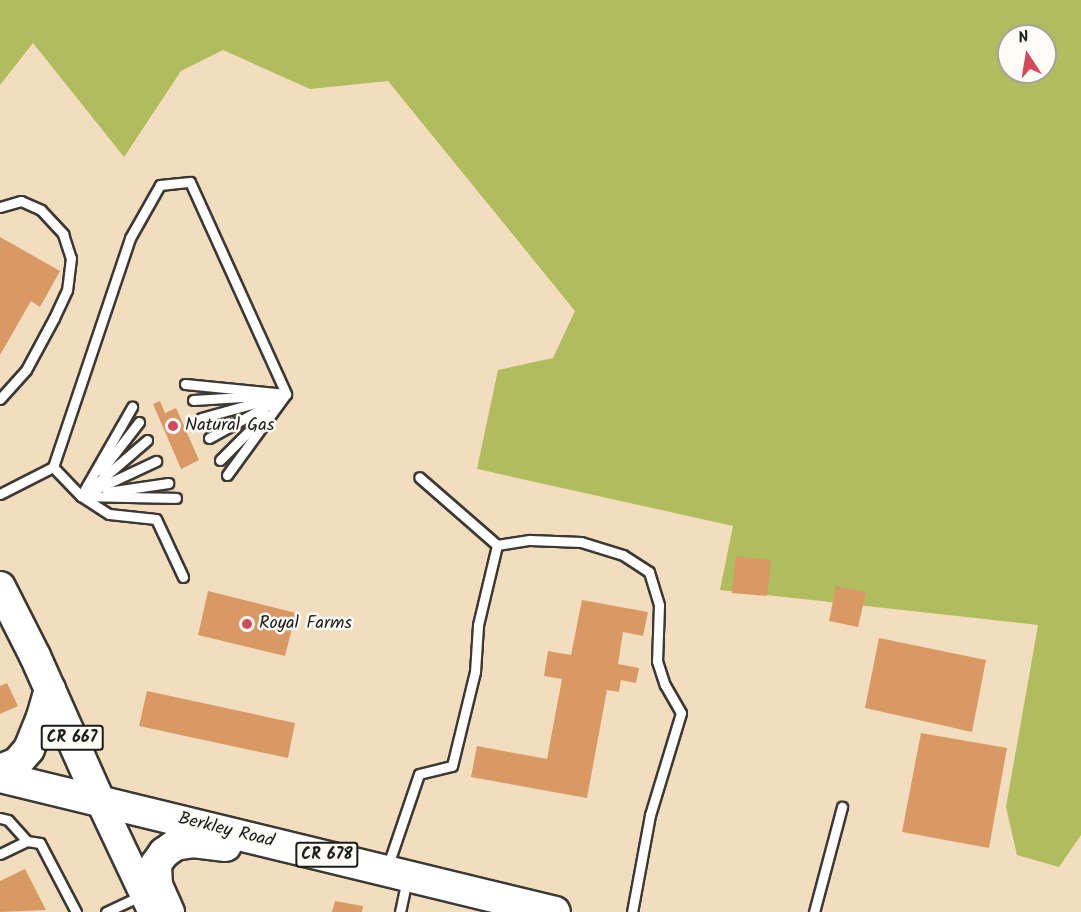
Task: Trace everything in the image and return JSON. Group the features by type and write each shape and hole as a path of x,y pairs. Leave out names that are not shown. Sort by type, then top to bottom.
{"main road":[{"name":"CR 667","path":"0,586 50,689 99,800 150,897"},
{"path":"0,770 17,763 29,749 50,689"},
{"name":"Berkley Road","path":"0,777 555,912"},
{"path":"169,912 150,897 156,864 164,853 175,845 193,842 223,846 309,866 355,862"}],"lane":[{"path":"0,494 52,468 130,238 160,185 190,182 286,394"},
{"path":"0,207 21,201 41,210 63,234 71,258 67,290 54,318 26,370 0,399"},
{"path":"185,384 286,394"},
{"path":"193,400 286,394"},
{"path":"201,418 286,394"},
{"path":"209,438 286,394"},
{"path":"220,460 286,394"},
{"path":"227,475 286,394"},
{"path":"81,496 132,407"},
{"path":"81,496 139,422"},
{"path":"81,496 147,440"},
{"path":"81,496 156,461"},
{"path":"52,468 81,496 109,514 156,519 183,577"},
{"path":"419,477 497,545 530,540 581,542 624,555 649,572 659,604 657,661 664,685 681,712 650,815 632,912"},
{"path":"81,496 168,483"},
{"path":"81,496 176,498"},
{"path":"400,912 397,872 419,774 452,766 475,672 478,625 497,545"},
{"path":"814,912 842,807"},
{"path":"0,818 8,820 27,841"},
{"path":"0,854 27,841 40,843 76,912"},
{"path":"106,912 150,897"}],"green space":[{"path":"0,0 1081,0 1081,835 1059,867 1017,855 1006,807 1038,625 720,590 733,526 477,469 498,370 553,358 575,311 388,81 310,89 223,50 181,71 124,157 33,43 0,85"}],"building":[{"path":"0,237 60,271 40,307 31,301 0,355"},
{"path":"160,401 165,413 176,408 199,460 181,469 153,404"},
{"path":"736,556 771,560 767,596 732,593"},
{"path":"836,586 866,592 858,627 829,621"},
{"name":"Royal Farms","path":"208,591 296,613 285,656 198,635"},
{"path":"582,600 648,612 643,636 623,632 618,664 639,668 636,683 621,680 619,692 607,690 587,798 471,777 477,746 547,759 562,679 544,676 548,651 571,655"},
{"path":"879,638 986,660 972,732 865,708"},
{"path":"7,683 18,706 0,714 0,686"},
{"path":"147,691 295,723 288,758 139,726"},
{"path":"921,733 1007,748 989,848 902,832"},
{"path":"25,869 46,910 0,912 0,881"},
{"path":"335,901 363,906 362,912 332,912"}],"place":[{"name":"Natural Gas","path":"173,426"},
{"name":"Royal Farms","path":"247,624"}]}
